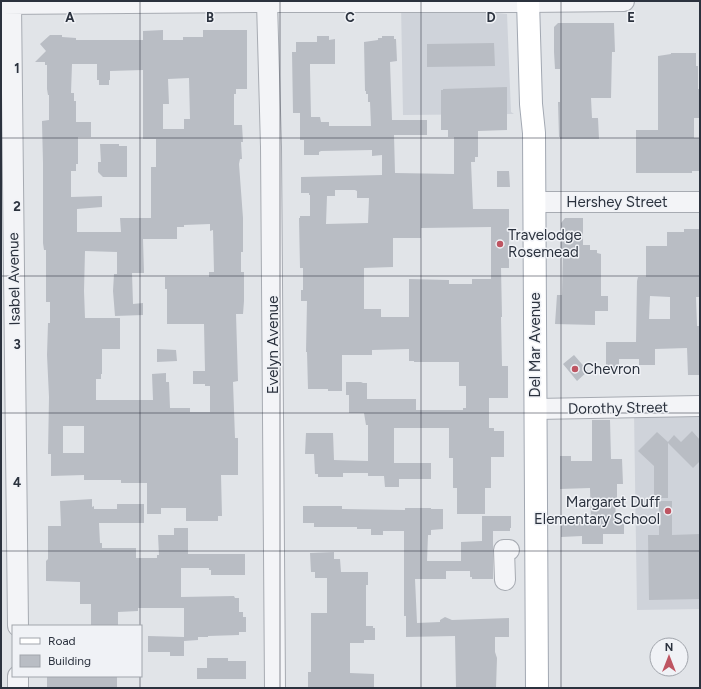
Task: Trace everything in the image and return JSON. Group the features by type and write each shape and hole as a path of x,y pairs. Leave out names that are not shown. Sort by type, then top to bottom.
{"main road":[{"name":"Del Mar Avenue","path":"528,2 531,104 534,133 537,688"}],"street":[{"path":"6,4 624,1"},
{"name":"Evelyn Avenue","path":"267,2 272,147 275,688"},
{"name":"Isabel Avenue","path":"6,4 18,625"},
{"name":"Hershey Street","path":"534,202 700,202"},
{"name":"Dorothy Street","path":"536,409 700,406"},
{"path":"504,580 504,550 508,550"},
{"path":"18,677 18,688"}],"shaded area":[{"path":"401,4 507,14 511,112 514,114 403,115"},
{"name":"Margaret Duff Elementary School","path":"634,412 700,412 700,609 637,610"}],"building":[{"path":"558,23 614,23 615,52 612,52 611,98 591,98 592,118 598,118 599,139 560,139 559,137 558,102 560,102 560,69 555,69 554,52 554,27"},
{"path":"163,30 163,40 183,40 183,37 203,37 203,30 247,30 247,89 236,89 236,94 234,94 234,125 242,125 243,142 241,142 242,159 240,159 239,164 243,218 243,252 241,252 241,272 244,272 244,301 243,314 236,314 238,381 233,382 235,438 238,438 238,475 221,475 222,516 218,516 218,521 186,521 186,508 161,508 161,514 147,514 147,483 121,483 121,480 84,480 84,475 51,476 51,454 48,454 49,397 47,355 50,302 46,302 46,250 44,250 43,243 42,123 42,121 49,120 49,95 47,89 47,65 45,65 45,62 35,62 46,51 40,44 50,35 62,35 62,37 76,38 76,40 143,40 143,31","holes":["72,64 97,64 97,80 99,80 99,85 109,85 110,71 143,70 143,139 156,139 156,167 151,167 151,218 120,218 121,232 77,232 77,209 102,207 102,196 71,197 71,171 76,171 76,164 78,164 78,137 91,137 91,122 76,122 76,101 74,101 74,93 71,93","189,78 190,119 184,119 184,129 163,129 163,104 169,104 168,79","210,224 210,231 213,230 214,272 209,272 209,277 165,277 165,289 167,289 167,324 204,324 205,371 193,371 193,384 205,384 205,386 210,386 210,412 190,412 190,408 170,408 169,382 166,382 166,373 152,374 153,400 96,400 96,379 101,379 102,374 102,349 120,349 120,318 85,318 85,251 117,252 117,274 114,274 113,291 115,316 143,315 143,303 133,304 132,273 144,273 143,239 177,239 177,227 184,227 184,225","63,426 84,426 84,453 63,453"]},
{"path":"317,36 329,36 329,40 335,39 335,64 310,64 311,117 320,117 321,122 329,122 329,126 371,126 370,102 368,102 368,94 366,94 365,91 364,42 378,40 378,38 382,38 382,36 394,36 394,39 396,39 397,61 390,62 392,120 427,120 427,135 394,135 395,173 454,174 454,137 448,137 448,130 441,130 441,90 507,87 507,130 478,131 478,157 475,157 475,162 471,162 473,209 509,209 509,268 501,268 502,366 508,366 508,398 489,398 489,428 494,428 494,431 504,431 504,457 491,457 491,488 485,488 485,514 457,514 457,488 453,488 453,458 449,458 449,428 394,428 394,463 431,463 431,479 399,479 399,487 385,487 384,476 368,476 368,473 343,473 343,477 318,477 318,474 315,474 314,454 305,454 306,433 333,433 334,460 368,461 368,425 366,425 364,413 349,413 349,395 346,395 346,382 367,383 367,399 416,399 416,410 463,410 463,408 466,408 466,386 459,386 459,362 409,361 409,349 372,350 372,355 342,355 342,391 308,389 306,352 307,301 301,301 301,290 303,290 303,268 300,268 299,218 300,216 310,216 310,195 309,193 301,193 301,177 382,175 382,155 372,156 372,150 321,151 319,152 319,155 304,155 304,140 300,140 300,113 293,113 292,52 296,52 296,42 317,42","holes":["335,190 355,190 357,191 357,198 369,198 368,223 326,224 327,196 335,196","491,227 491,279 472,279 472,284 449,284 449,280 409,279 409,317 381,317 381,309 364,309 364,268 393,267 393,238 421,238 421,228"]},
{"path":"494,43 495,66 427,67 427,44"},
{"path":"671,53 696,53 696,66 698,66 698,89 700,89 700,118 694,118 694,138 699,138 700,141 699,171 692,171 692,173 636,173 636,130 658,130 658,56"},
{"path":"100,144 119,144 119,146 127,146 127,177 103,177 98,172 98,162 101,162"},
{"path":"497,171 509,171 510,187 497,187"},
{"path":"565,218 583,218 583,245 590,245 590,250 597,250 597,253 601,254 601,296 608,296 608,311 595,311 595,325 555,324 557,295 562,295 563,250 561,250 561,223"},
{"path":"684,229 700,229 700,297 696,297 697,326 700,326 700,375 688,375 687,348 655,349 655,365 639,365 639,359 619,359 619,372 606,372 606,342 636,342 637,281 638,277 646,277 646,246 667,246 667,232 684,232","holes":["650,296 670,297 670,319 649,319"]},
{"path":"157,349 176,350 177,361 157,362"},
{"path":"574,355 588,371 577,381 563,364"},
{"path":"592,420 610,420 611,459 622,459 623,484 617,484 617,500 615,500 616,520 624,520 624,534 603,534 603,544 582,544 582,536 561,537 561,522 591,522 590,488 560,489 560,456 571,456 571,461 592,461"},
{"path":"692,431 700,440 700,461 693,468 668,443 668,498 654,498 654,466 638,451 657,432 668,442 674,435 681,442"},
{"path":"92,499 92,507 94,506 94,509 117,509 117,504 144,504 144,523 99,523 100,543 102,543 102,548 136,548 136,558 157,558 157,555 159,555 158,535 174,535 174,528 188,528 188,554 245,554 245,575 211,575 211,570 209,570 209,568 181,568 181,597 234,596 235,598 239,598 239,612 243,612 243,617 246,617 246,632 239,632 239,635 198,637 198,640 184,641 184,656 170,656 170,652 148,652 148,636 184,637 184,608 138,608 138,611 118,612 118,625 91,625 91,604 80,604 80,582 46,581 48,526 61,526 60,501"},
{"path":"659,501 672,501 672,535 700,534 700,599 649,600 648,535 659,535"},
{"path":"303,506 342,506 342,509 443,509 443,529 431,530 431,535 428,535 427,561 461,561 461,542 482,541 482,516 511,516 510,531 493,531 493,579 472,579 472,577 470,577 470,571 446,571 446,579 415,579 417,623 440,622 440,620 445,617 452,620 509,618 509,637 495,637 495,652 497,658 496,688 456,688 455,636 406,637 406,616 404,616 404,531 383,531 383,535 371,535 371,529 357,529 357,527 314,527 314,523 303,523"},
{"path":"334,552 334,559 340,559 341,572 368,572 368,585 366,585 366,626 373,626 373,628 375,628 375,640 364,640 364,643 350,643 350,673 374,674 374,688 308,688 308,672 311,672 311,613 327,613 327,578 315,578 315,572 311,572 310,553"},
{"path":"207,658 228,658 228,661 246,661 246,679 197,679 197,668 207,668"},
{"path":"47,677 117,677 117,688 47,688"}],"place":[{"name":"Travelodge Rosemead","path":"500,244"},
{"name":"Chevron","path":"575,369"},
{"name":"Margaret Duff Elementary School","path":"668,511"}]}
